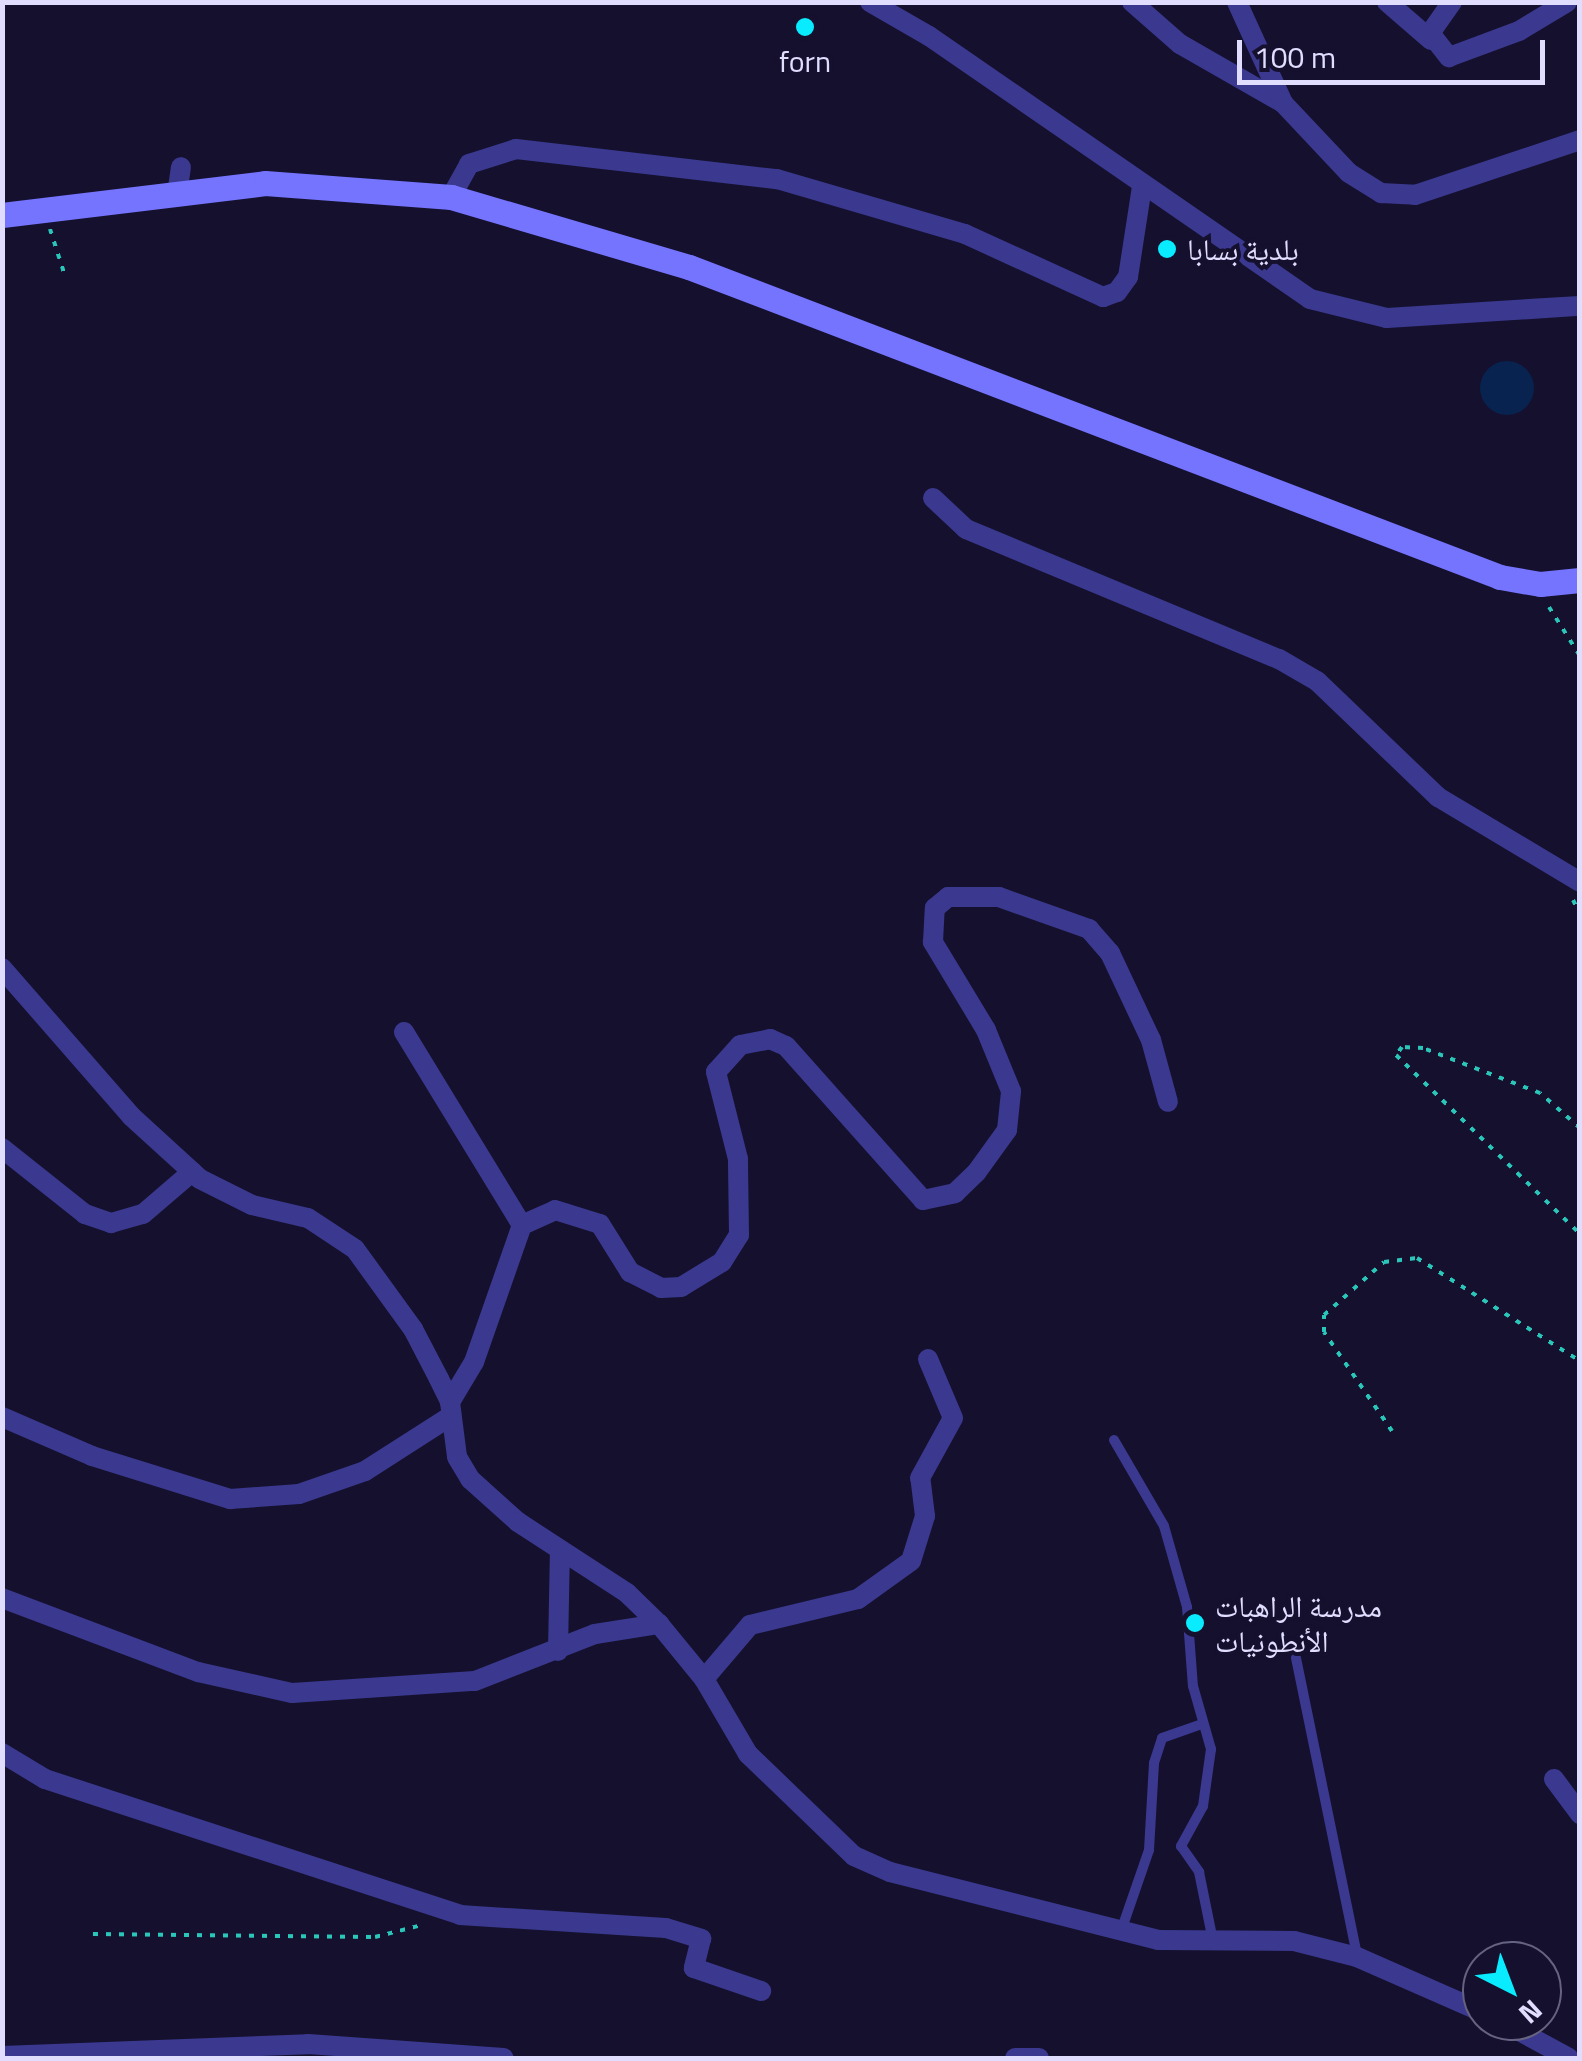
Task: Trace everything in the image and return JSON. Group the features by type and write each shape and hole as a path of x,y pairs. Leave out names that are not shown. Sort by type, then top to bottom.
{"street":[{"path":"870,2 930,36 1283,284 1342,311 1414,318 1580,306"},
{"path":"1132,2 1180,44 1283,103 1350,173 1394,197 1580,140"},
{"path":"1238,2 1283,103"},
{"path":"1387,2 1456,56 1567,2"},
{"path":"1431,40 1433,26 1452,2"},
{"path":"451,197 469,164 516,149 778,179 965,234 1103,297 1117,292 1128,276 1142,187"},
{"path":"176,194 181,167"},
{"path":"2,215 265,183 451,197 689,266 1500,577 1540,584 1580,580"},
{"path":"932,498 966,529 1279,659 1318,682 1438,797 1580,882"},
{"path":"2,1416 92,1456 230,1498 299,1494 365,1472 449,1410 474,1362 522,1225 555,1210 578,1214 600,1224 643,1284 681,1287 703,1276 739,1235 738,1159 716,1072 730,1050 770,1039 816,1074 911,1192 937,1201 956,1193 1007,1130 1012,1091 986,1030 933,942 934,908 948,897 999,897 1089,929 1110,953 1144,1025 1168,1102"},
{"path":"2,968 131,1116 192,1172 252,1205 308,1218 355,1249 412,1329 449,1410 470,1479 560,1550 627,1593 659,1624 704,1679 748,1754 854,1856 890,1872 1158,1940 1212,1936 1294,1941 1357,1957 1462,2003"},
{"path":"404,1032 522,1225"},
{"path":"2,1148 85,1214 112,1223 142,1214 192,1172"},
{"path":"704,1679 750,1625 858,1599 911,1561 926,1516 920,1478 953,1418 928,1359"},
{"path":"558,1651 560,1550"},
{"path":"2,1598 198,1672 292,1693 475,1681 595,1634 659,1624"},
{"path":"2,1753 44,1779 460,1916 666,1928 701,1939 694,1968 761,1992"},
{"path":"1554,1779 1580,1814"},
{"path":"1538,2041 1569,2058"},
{"path":"2,2056 308,2044 504,2058"},
{"path":"1016,2058 1039,2058"}],"lane":[{"path":"1114,1440 1164,1526 1187,1607 1202,1724 1211,1749 1203,1806 1182,1846 1199,1872 1212,1936"},
{"path":"1296,1658 1357,1957"},
{"path":"1120,1931 1149,1850 1154,1763 1162,1738 1202,1724"}],"path":[{"path":"44,210 65,276"},
{"path":"1540,584 1580,656"},
{"path":"1580,1128 1540,1093 1423,1048 1402,1046 1396,1056 1580,1234"},
{"path":"1392,1431 1324,1332 1324,1315 1384,1262 1416,1258 1580,1362"},
{"path":"93,1934 375,1937 460,1916"}],"water":[{"path":"1507,361 1526,369 1534,388 1526,407 1507,415 1488,407 1480,388 1488,369"}],"place":[{"name":"forn","path":"805,27"},
{"name":"بلدية بسابا","path":"1167,249"},
{"name":"مدرسة الراهبات الأنطونيات","path":"1195,1623"}]}
